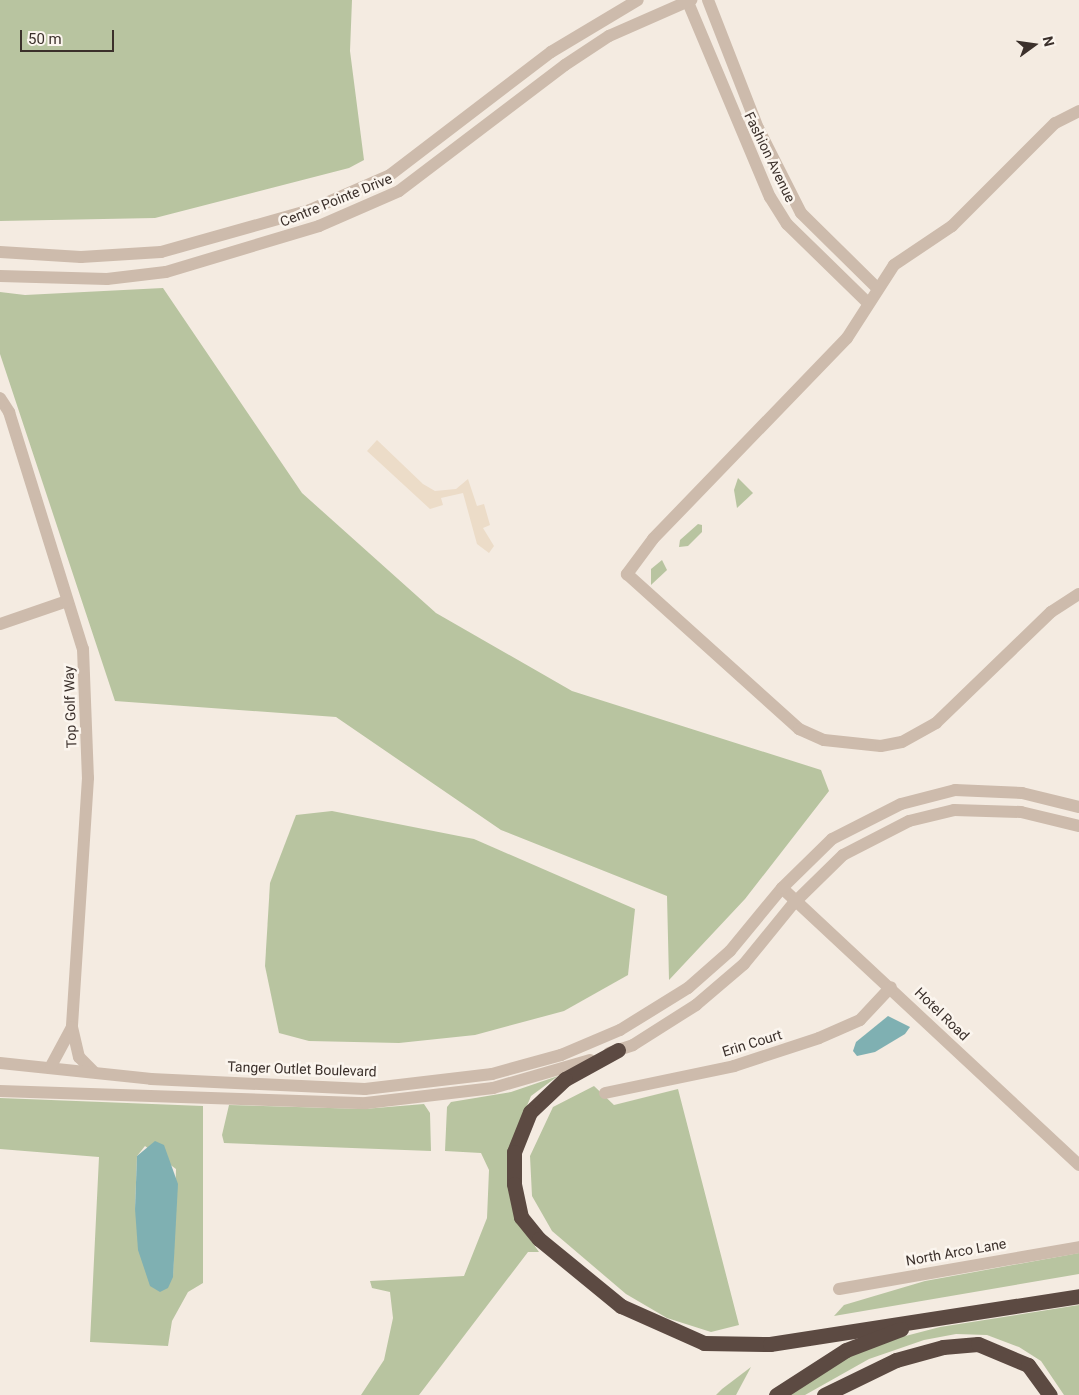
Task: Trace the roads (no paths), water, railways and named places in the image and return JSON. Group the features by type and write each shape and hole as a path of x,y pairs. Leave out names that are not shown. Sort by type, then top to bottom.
{"highway":[{"path":"618,1050 565,1079 530,1112 514,1152 514,1184 521,1217 539,1239 621,1306 663,1328 704,1342 770,1344 1079,1296"},
{"path":"776,1395 846,1350 963,1313"},
{"path":"824,1395 896,1360 943,1347 978,1344 1028,1365 1050,1395"}],"street":[{"name":"Centre Pointe Drive","path":"5,252 49,255 162,252 310,210 390,175 551,52 638,0"},
{"name":"Centre Pointe Drive","path":"4,276 49,279 146,275 216,261 320,226 400,192 565,64 609,36 688,0"},
{"name":"Fashion Avenue","path":"688,0 770,197 788,224 867,302"},
{"name":"Fashion Avenue","path":"708,0 758,128 801,213 876,287"},
{"path":"1079,110 1055,122 952,226 920,243 876,287 847,338 653,539 627,574 799,729 824,740 881,746 902,742 936,723 1051,612 1079,594"},
{"name":"Top Golf Way","path":"0,398 8,412 82,649 88,778 72,1027 79,1057 93,1071"},
{"path":"0,624 67,601"},
{"name":"Tanger Outlet Boulevard","path":"0,1063 51,1066 151,1079 365,1089 492,1074 552,1058 620,1030 688,988 730,951 782,888 832,840 901,804 955,790 1022,793 1079,807"},
{"path":"0,1092 366,1103 493,1088 618,1050 696,1005 744,964 798,899 843,855 909,821 964,810 1021,812 1079,826"},
{"name":"Hotel Road","path":"782,888 798,899 1079,1165"},
{"name":"Erin Court","path":"605,1093 734,1066 819,1038 860,1020 891,987"},
{"name":"Top Golf Way","path":"51,1066 72,1027"},
{"name":"North Arco Lane","path":"839,1289 1079,1246"}],"water":[{"path":"888,1016 910,1027 905,1034 875,1052 857,1056 853,1051 856,1042"},
{"path":"155,1141 164,1145 178,1184 173,1277 168,1288 160,1292 150,1286 138,1250 135,1209 137,1156"}]}
